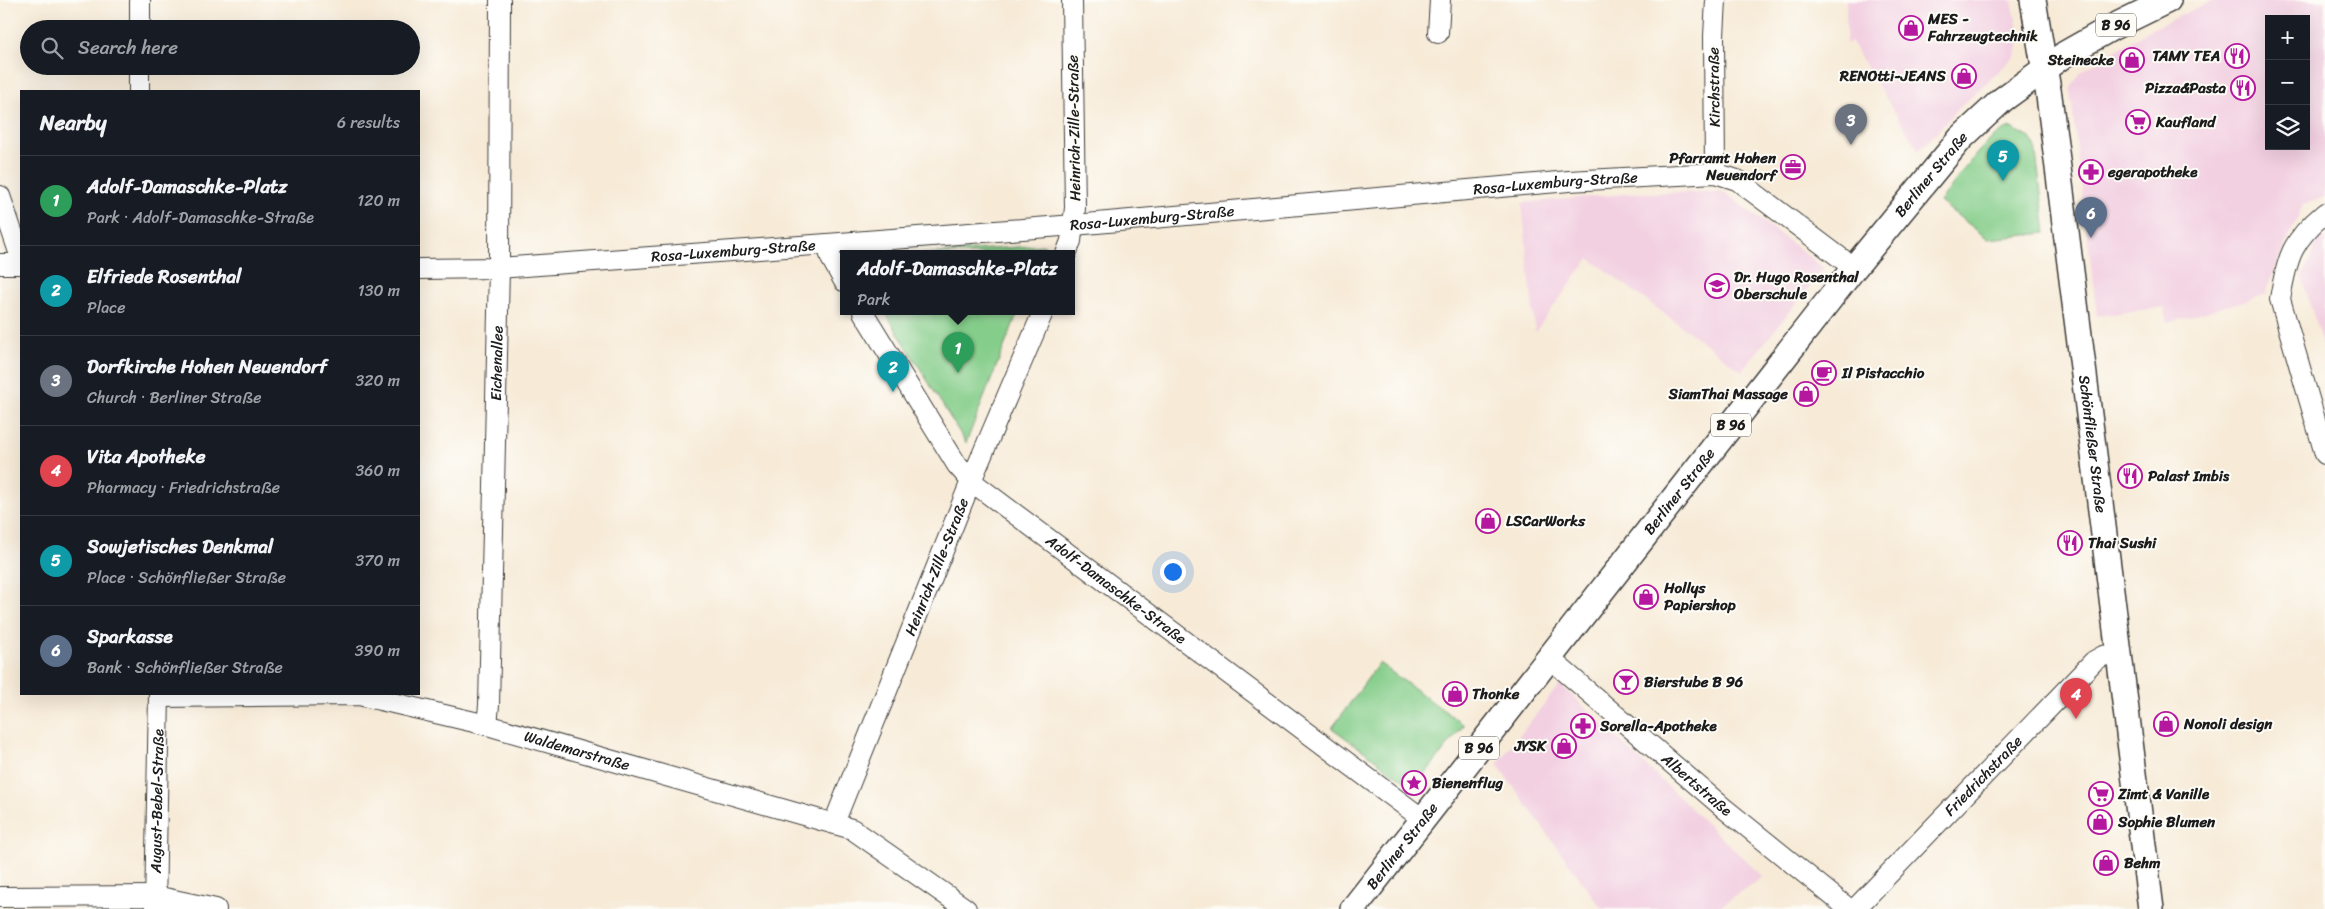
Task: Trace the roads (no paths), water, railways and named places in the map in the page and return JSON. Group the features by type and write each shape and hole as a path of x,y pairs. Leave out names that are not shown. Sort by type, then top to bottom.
{"main road":[{"name":"Schönfließer Straße","path":"2033,0 2045,68 2151,909"},
{"name":"B 96","path":"2045,68 2111,28 2168,0"},
{"name":"Berliner Straße","path":"1352,909 1424,820 1548,657 1854,268 1970,128 1995,105 2045,68"}],"street":[{"path":"140,0 140,20"},
{"name":"Eichenallee","path":"487,725 499,268 500,0"},
{"name":"Heinrich-Zille-Straße","path":"1067,250 1074,226 1072,0"},
{"path":"1438,33 1440,0"},
{"name":"Kirchstraße","path":"1715,173 1714,36 1716,0"},
{"path":"139,75 139,90"},
{"name":"Rosa-Luxemburg-Straße","path":"420,269 499,268 1074,226 1569,181 1715,173 1737,180 1854,268"},
{"path":"0,196 20,255"},
{"path":"2325,213 2306,228 2292,250 2284,274 2280,298 2325,454"},
{"path":"827,244 831,258 840,274"},
{"path":"0,264 20,264"},
{"name":"Adolf-Damaschke-Straße","path":"865,315 957,465 971,481 1424,820"},
{"name":"Heinrich-Zille-Straße","path":"834,823 971,481 1042,315"},
{"name":"Friedrichstraße","path":"1855,909 2094,661 2103,656 2118,653"},
{"name":"Albertstraße","path":"1548,657 1725,809 1849,909"},
{"name":"Waldemarstraße","path":"159,695 359,695 487,725 852,829 966,909"},
{"name":"August-Bebel-Straße","path":"155,903 159,695"},
{"path":"0,897 155,903 216,909"}],"place":[{"name":"MES - Fahrzeugtechnik","path":"1911,28"},
{"name":"TAMY TEA","path":"2237,56"},
{"name":"Steinecke","path":"2132,60"},
{"name":"RENOtti-JEANS","path":"1964,76"},
{"name":"Pizza&Pasta","path":"2243,88"},
{"name":"Kaufland","path":"2138,122"},
{"name":"Dorfkirche Hohen Neuendorf","path":"1851,145"},
{"name":"Pfarramt Hohen Neuendorf","path":"1793,167"},
{"name":"egerapotheke","path":"2091,172"},
{"name":"Sowjetisches Denkmal","path":"2003,181"},
{"name":"Sparkasse","path":"2091,238"},
{"name":"Dr. Hugo Rosenthal Oberschule","path":"1717,286"},
{"name":"Adolf-Damaschke-Platz","path":"958,373"},
{"name":"Il Pistacchio","path":"1824,373"},
{"name":"Elfriede Rosenthal","path":"893,392"},
{"name":"SiamThai Massage","path":"1806,394"},
{"name":"Palast Imbis","path":"2130,476"},
{"name":"LSCarWorks","path":"1488,521"},
{"name":"Thai Sushi","path":"2070,543"},
{"name":"Hollys Papiershop","path":"1646,597"},
{"name":"Bierstube B 96","path":"1626,682"},
{"name":"Thonke","path":"1455,694"},
{"name":"Vita Apotheke","path":"2076,719"},
{"name":"Nonoli design","path":"2166,724"},
{"name":"Sorella-Apotheke","path":"1583,726"},
{"name":"JYSK","path":"1564,746"},
{"name":"Bienenflug","path":"1414,783"},
{"name":"Zimt & Vanille","path":"2101,794"},
{"name":"Sophie Blumen","path":"2100,822"},
{"name":"Behm","path":"2106,863"}]}
